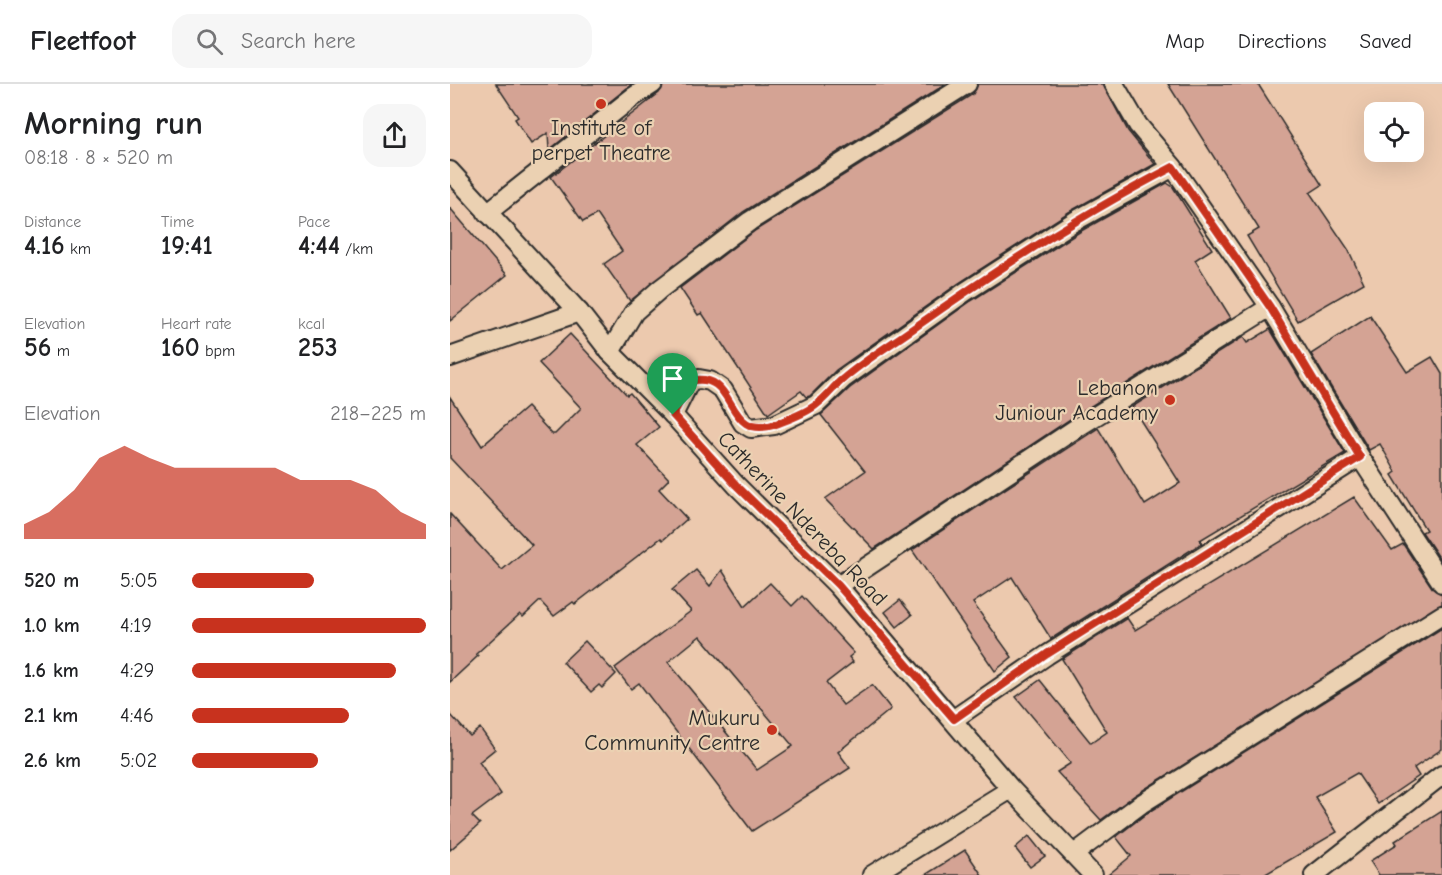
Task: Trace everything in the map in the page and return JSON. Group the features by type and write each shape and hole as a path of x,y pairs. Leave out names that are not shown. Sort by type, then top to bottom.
{"street":[{"path":"486,213 633,97 653,84"},
{"path":"610,352 634,312 714,248 750,221 967,84"},
{"path":"1113,84 1138,125 1173,167 1270,307 1360,457 1442,583"},
{"path":"673,415 690,381 699,379 710,381 723,390 743,423 751,428 774,425 816,405 843,379 965,292 1075,221 1173,167"},
{"name":"Catherine Ndereba Road","path":"450,171 579,312 610,352 673,415 736,485 838,585 954,719 1011,789 1093,875"},
{"path":"838,585 1078,427 1270,307"},
{"path":"452,352 579,312"},
{"path":"954,719 1047,654 1360,457"},
{"path":"1074,854 1141,804 1442,615"},
{"path":"1314,875 1442,775"},
{"path":"872,875 1011,789"}],"building":[{"path":"496,84 632,84 549,150 548,133 531,144 515,119 518,117"},
{"path":"664,84 946,84 743,212 630,301 604,264 622,251 597,214 583,222 551,177 659,93"},
{"path":"978,84 1103,84 1128,131 1155,164 1069,212 959,283 836,370 810,396 806,397 801,391 768,414 702,313 698,315 680,288 756,230 973,94"},
{"path":"1168,84 1258,84 1322,185 1310,193 1348,249 1364,283 1298,321 1247,236 1259,229"},
{"path":"1167,183 1173,187 1212,249 1195,260 1231,318 1072,418 874,549 825,499 865,471 821,415 850,388 971,301 1081,231"},
{"path":"450,208 507,275 450,321"},
{"path":"1370,316 1407,372 1432,357 1442,374 1442,562 1422,532 1426,530 1392,475 1396,472 1380,444 1369,450 1311,354"},
{"path":"1270,329 1345,453 1200,540 1202,543 1051,639 1012,577 973,603 1012,657 995,671 912,550 1098,428 1145,505 1180,483 1132,407 1243,337 1247,343"},
{"path":"570,334 627,395 630,393 659,427 637,445 669,479 659,489 687,519 663,540 661,538 575,604 573,602 554,616 540,601 523,617 520,614 476,654 478,656 450,682 450,514 502,570 532,545 450,458 450,397 482,446 527,407 552,434 555,434 581,408 539,363"},
{"path":"1354,497 1392,550 1403,544 1433,589 1442,594 1442,604 1135,795 1101,820 1057,772 1071,763 1016,697 1040,680 1091,743 1107,732 1062,659 1127,618 1135,630"},
{"path":"696,570 710,586 722,570 745,606 770,583 792,606 802,596 854,653 849,657 853,662 826,683 843,705 872,685 891,709 838,752 850,768 752,831 639,683 631,689 615,668 691,611 672,590","holes":["700,636 793,746 757,770 668,662"]},
{"path":"900,600 912,615 897,627 885,612"},
{"path":"1442,628 1442,749 1414,768 1419,776 1378,804 1357,773 1315,797 1337,832 1264,875 1108,875 1131,856 1116,837 1147,813"},
{"path":"585,641 616,674 602,688 599,685 591,692 563,662"},
{"path":"450,714 470,736 480,728 495,749 479,762 501,794 472,816 480,824 450,850"},
{"path":"1442,811 1442,875 1379,875 1370,861 1397,844 1395,841"},
{"path":"1029,836 1045,856 1030,867 1015,848"},
{"path":"965,850 982,875 925,875"}],"place":[{"name":"Institute of perpet Theatre","path":"601,104"},
{"name":"Lebanon Juniour Academy","path":"1170,400"},
{"name":"Mukuru Community Centre","path":"772,730"}],"route":[{"path":"1173,167 1270,307 1360,457 1129,601 1047,654 954,719 838,585 736,485 673,415 690,381 699,379 710,381 723,390 743,423 751,428 774,425 816,405 843,379 965,292 1075,221 1173,167"}]}
